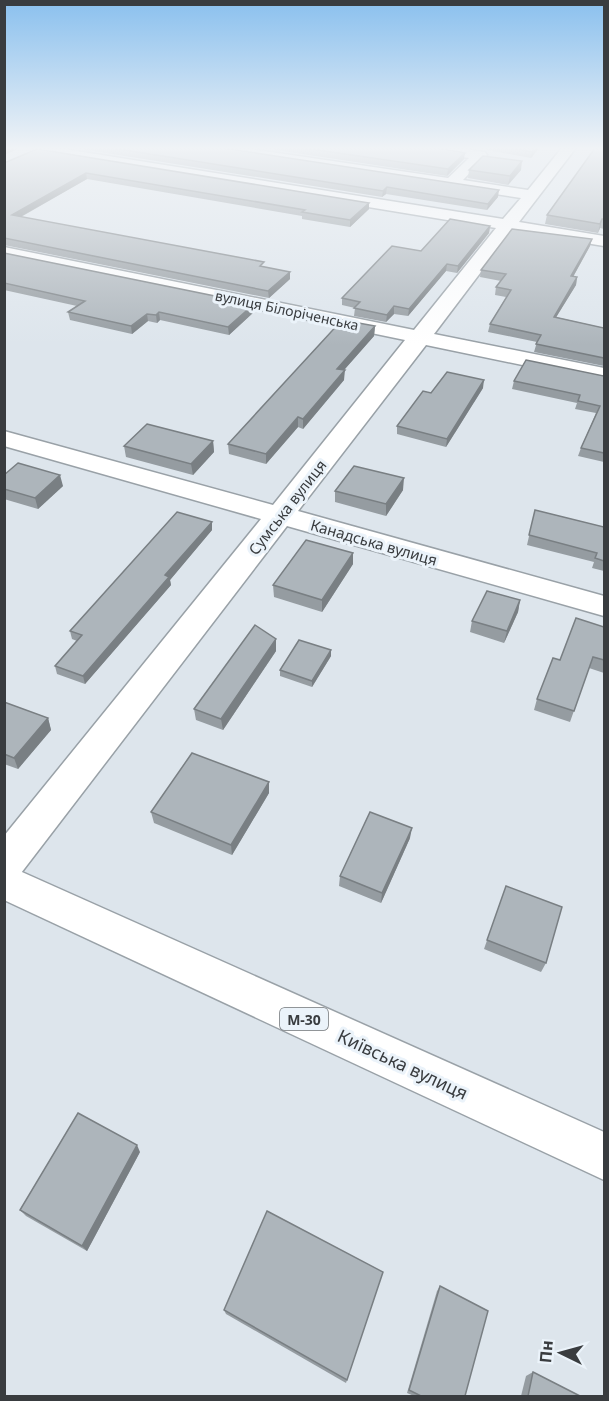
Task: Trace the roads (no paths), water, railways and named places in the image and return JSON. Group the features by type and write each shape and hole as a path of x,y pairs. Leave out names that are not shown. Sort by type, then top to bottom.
{"main road":[{"path":"441,214 604,241"},
{"name":"Сумська вулиця","path":"4,865 516,214"},
{"name":"вулиця Білоріченська","path":"4,252 604,375"},
{"name":"Канадська вулиця","path":"4,438 604,606"},
{"name":"Київська вулиця","path":"4,881 604,1156"}]}
